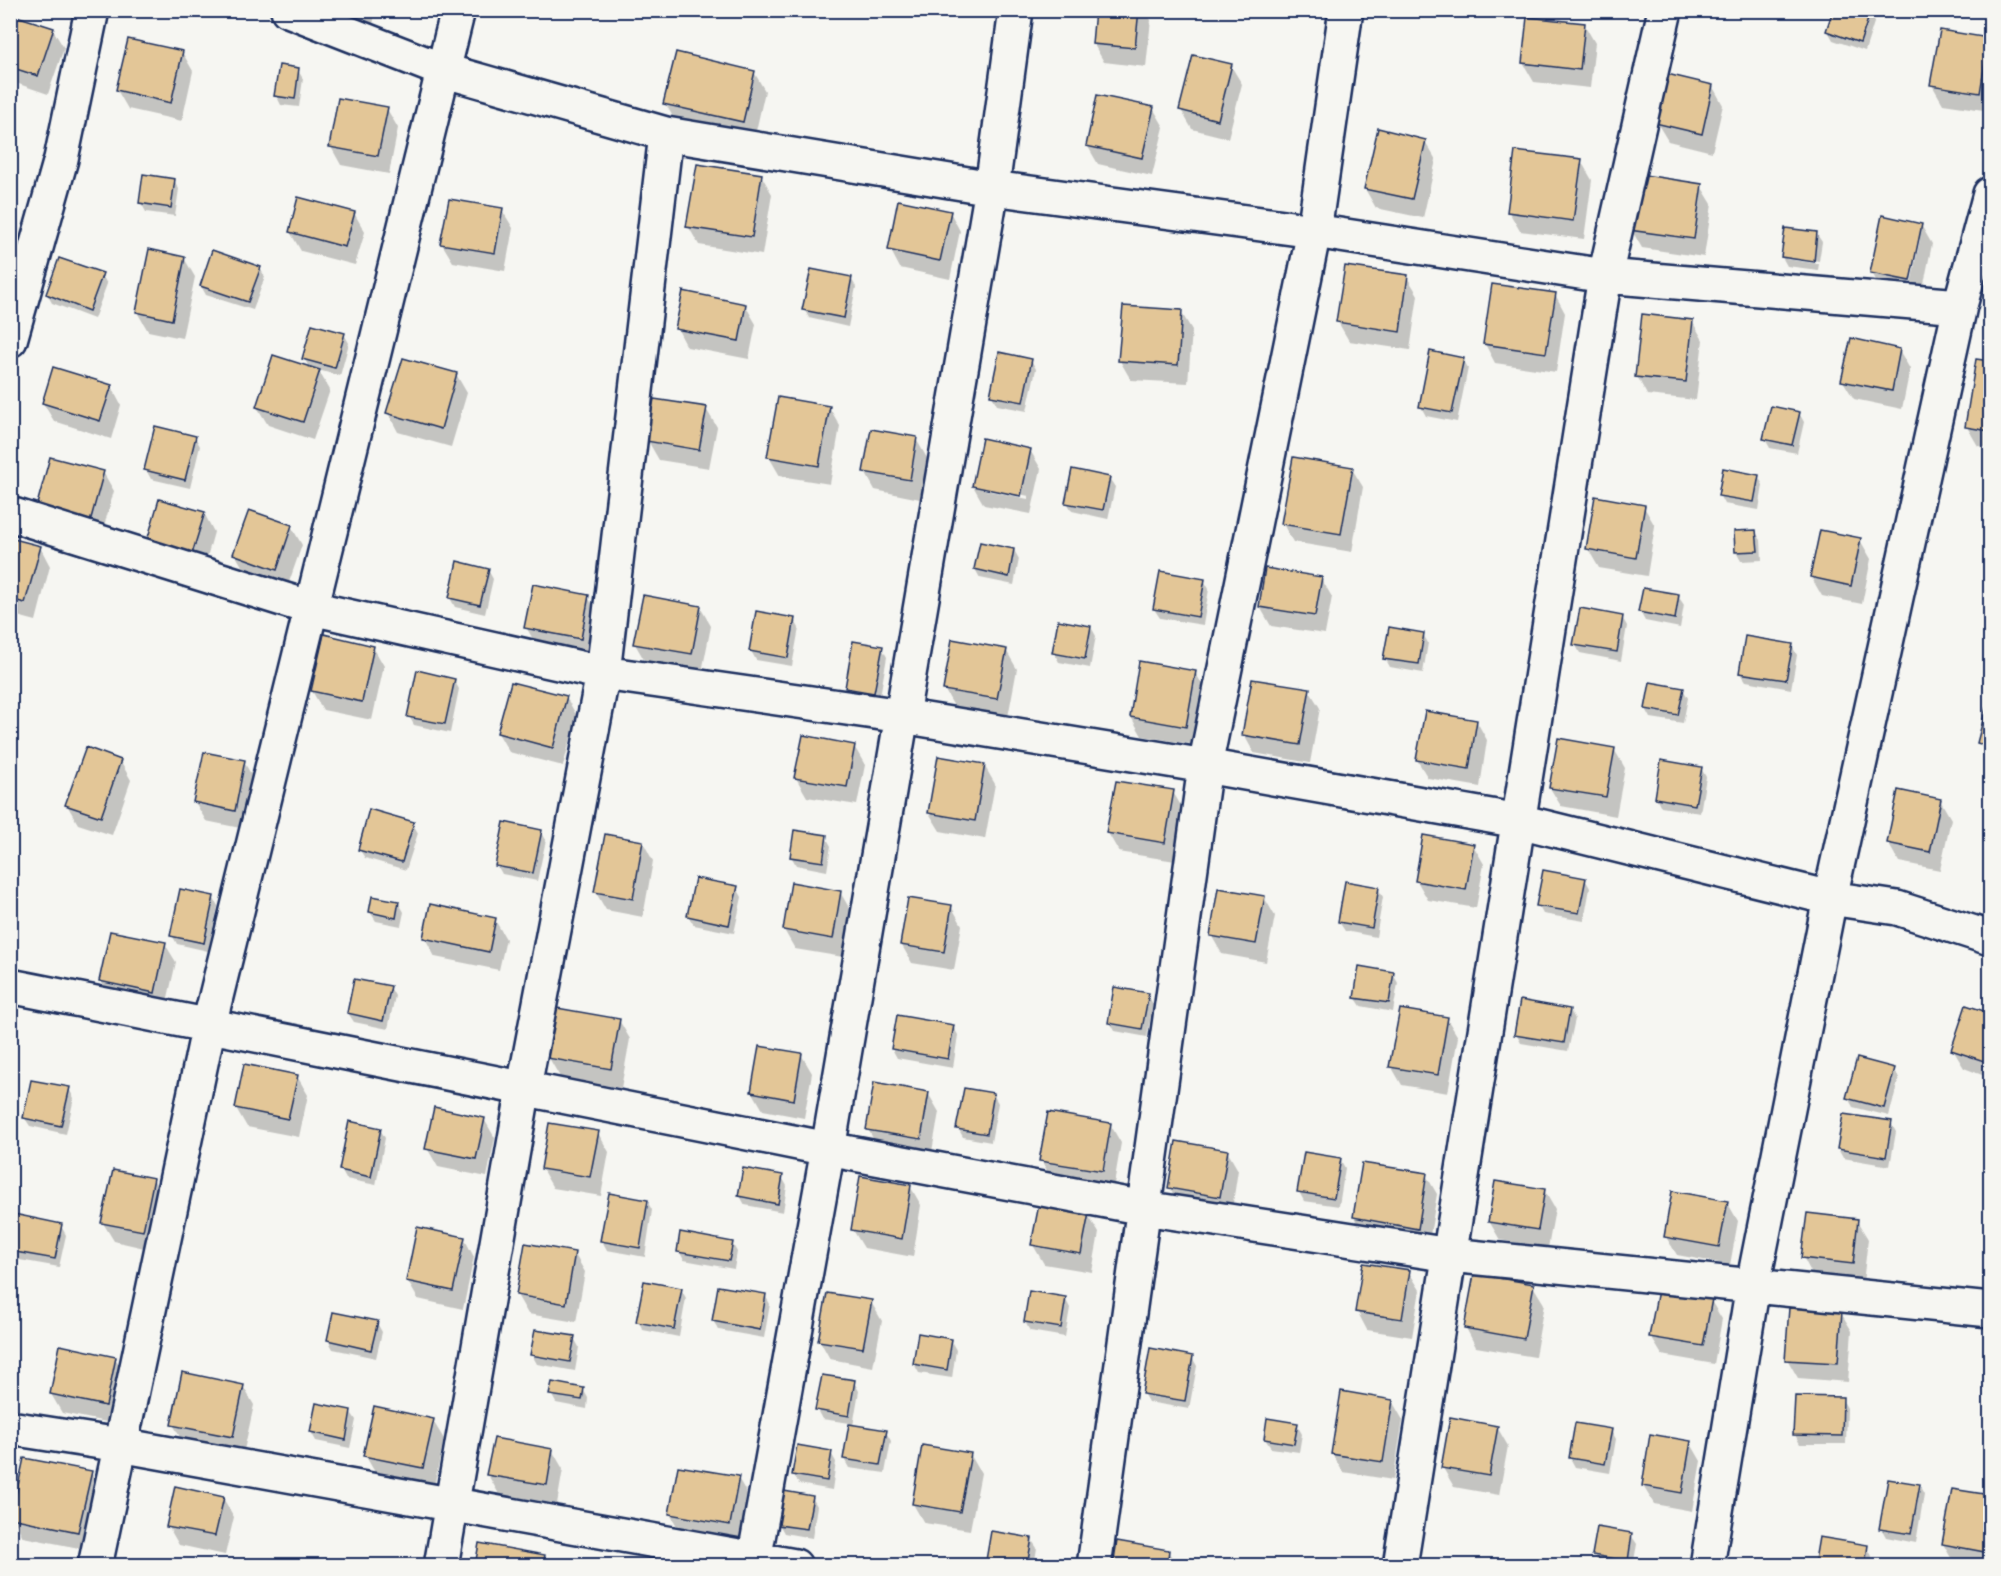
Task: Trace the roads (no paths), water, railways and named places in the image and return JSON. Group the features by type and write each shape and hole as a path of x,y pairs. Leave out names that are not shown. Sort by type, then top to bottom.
{"street":[{"path":"10,340 61,159 92,10"},
{"path":"288,10 442,70 666,134 992,188 1314,231 1605,276 1960,306"},
{"path":"95,1566 209,1025 458,10"},
{"path":"754,1562 828,1149 992,188 1016,10"},
{"path":"1094,1566 1205,766 1314,231 1346,10"},
{"path":"1400,1566 1605,276 1665,10"},
{"path":"441,1566 524,1087 603,673 666,134"},
{"path":"1707,1566 1753,1285 1830,897 1960,306 1990,194"},
{"path":"10,514 311,608 603,673 902,716 1519,821 1830,897 1898,908 1990,938"},
{"path":"10,986 828,1149 1144,1208 1450,1255 1990,1310"},
{"path":"10,1428 120,1445 452,1504 754,1562 795,1566"}]}
